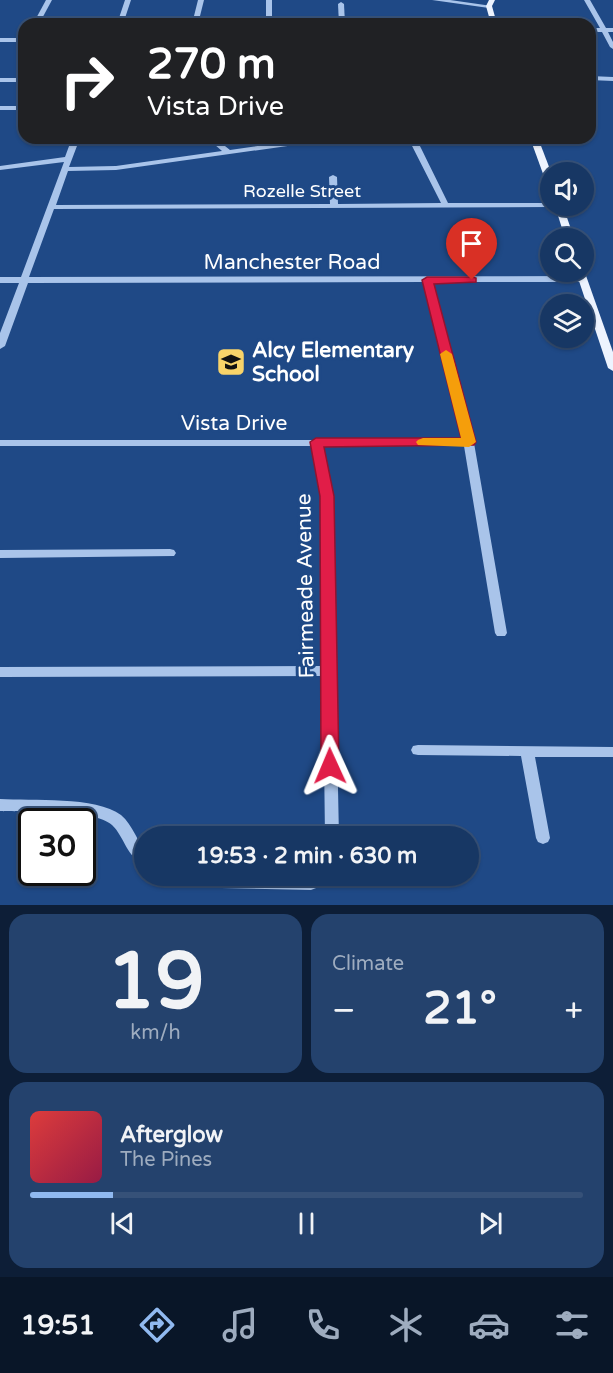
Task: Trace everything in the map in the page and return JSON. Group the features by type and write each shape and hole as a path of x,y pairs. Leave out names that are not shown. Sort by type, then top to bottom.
{"main road":[{"path":"491,3 493,18"},
{"path":"536,144 543,162"},
{"path":"584,282 613,368"}],"street":[{"path":"39,18 49,0"},
{"path":"122,18 128,0"},
{"path":"196,18 201,0"},
{"path":"269,0 269,18"},
{"path":"435,0 491,3"},
{"path":"587,0 613,47"},
{"path":"341,4 342,18"},
{"path":"596,30 613,30"},
{"path":"0,40 18,40"},
{"path":"596,78 613,79"},
{"path":"0,80 18,80"},
{"path":"0,119 2,108 18,108"},
{"path":"1,341 74,144"},
{"path":"218,144 228,152"},
{"path":"66,169 116,168 286,144"},
{"path":"415,144 446,206"},
{"path":"0,168 68,159"},
{"path":"333,177 334,206"},
{"name":"Rozelle Street","path":"52,207 540,205"},
{"name":"Manchester Road","path":"0,280 427,280 540,276"},
{"path":"427,280 469,442 501,633"},
{"name":"Fairmeade Avenue","path":"316,442 327,496 332,826"},
{"name":"Vista Drive","path":"0,443 469,442"},
{"path":"0,554 170,553"},
{"path":"0,672 328,671"},
{"path":"418,750 526,753 613,752"},
{"path":"526,753 543,838"},
{"path":"0,805 98,811 116,819 134,848"}],"slow traffic":[{"path":"423,442 469,442 446,354"}],"place":[{"name":"Alcy Elementary School","path":"231,362"}],"route":[{"path":"330,766 327,496 316,442 469,442 427,280 472,280"}]}
